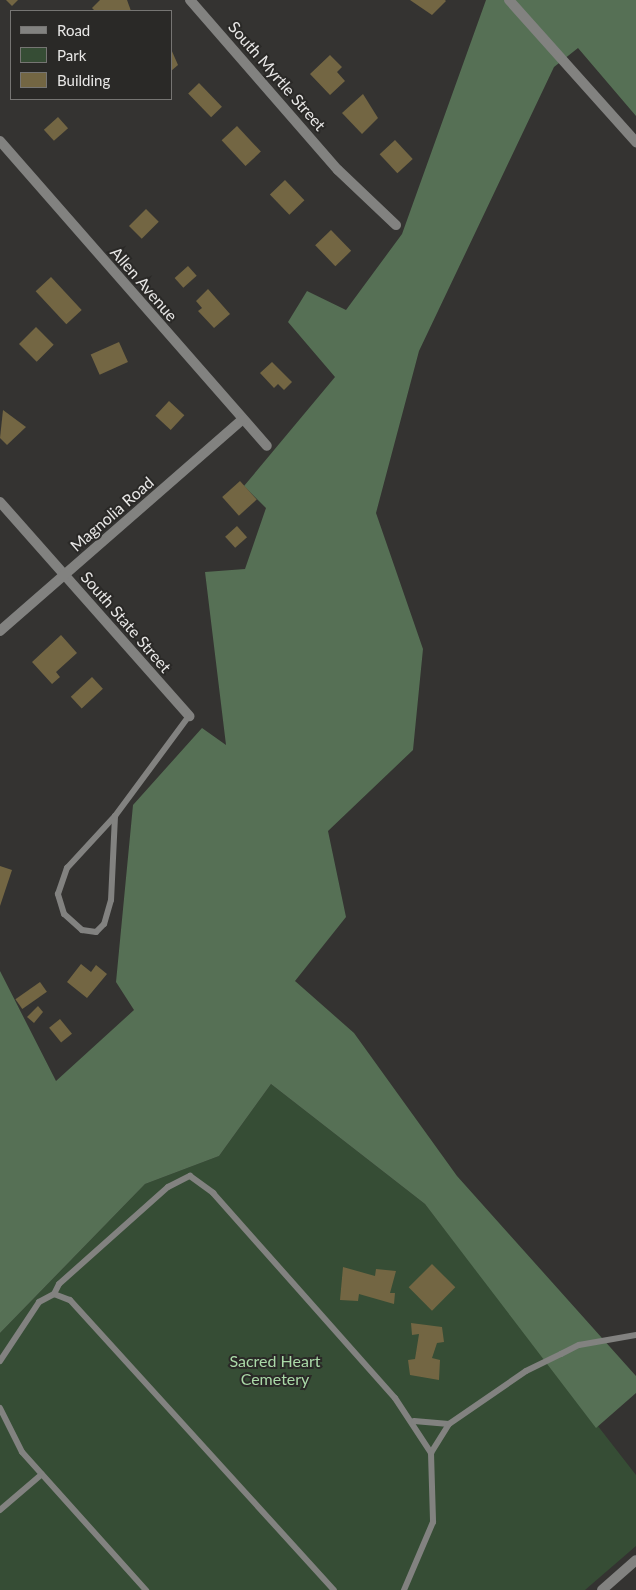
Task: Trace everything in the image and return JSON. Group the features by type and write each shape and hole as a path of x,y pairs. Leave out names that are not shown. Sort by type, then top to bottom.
{"street":[{"name":"South Myrtle Street","path":"190,0 322,151 396,225"},
{"path":"509,0 636,142"},
{"name":"Allen Avenue","path":"0,141 267,446"},
{"name":"Magnolia Road","path":"0,631 243,419"},
{"name":"South State Street","path":"0,502 189,716"},
{"path":"602,1590 636,1560"}],"lane":[{"path":"115,816 106,916 96,932 82,930 64,914 58,894 67,868 115,816 189,716"},
{"path":"0,1361 39,1302 54,1294 59,1284 168,1187 190,1176 213,1193 414,1421 431,1453 433,1522 404,1590"},
{"path":"54,1294 70,1300 86,1314 334,1590"},
{"path":"431,1453 449,1424 526,1371 579,1345 636,1335"},
{"path":"0,1408 22,1452 146,1590"},
{"path":"414,1421 449,1424"},
{"path":"0,1510 42,1474"}],"green space":[{"path":"486,0 636,0 636,116 578,48 554,67 419,351 376,513 423,649 413,750 328,831 346,917 295,981 354,1033 457,1176 636,1376 636,1393 596,1428 425,1204 271,1084 219,1156 145,1184 0,1333 0,971 56,1081 134,1010 116,982 133,805 202,728 226,745 205,572 245,569 266,508 244,486 335,377 288,322 307,291 346,310 402,234"},
{"name":"Sacred Heart Cemetery","path":"271,1084 425,1204 636,1475 636,1546 585,1590 0,1590 0,1333 145,1184 219,1156"}],"building":[{"path":"6,0 18,0 12,6"},
{"path":"100,0 127,0 131,10 94,10 92,8"},
{"path":"410,0 445,0 446,1 432,15"},
{"path":"172,51 178,65 172,70"},
{"path":"330,55 342,67 337,72 345,81 330,95 310,74"},
{"path":"199,83 222,107 211,117 188,93"},
{"path":"363,94 378,118 362,134 342,113"},
{"path":"58,117 68,128 54,141 44,130"},
{"path":"237,126 261,152 246,166 222,140"},
{"path":"395,140 413,159 397,173 380,154"},
{"path":"285,180 304,200 289,215 270,195"},
{"path":"146,209 159,222 142,239 129,226"},
{"path":"331,230 351,251 335,266 315,245"},
{"path":"188,266 197,276 183,288 175,278"},
{"path":"51,277 82,310 66,324 36,291"},
{"path":"208,289 230,314 214,328 198,311 202,308 196,301"},
{"path":"36,327 54,345 37,362 19,344"},
{"path":"119,342 128,362 100,375 91,355"},
{"path":"272,362 292,382 284,390 278,384 274,388 260,373"},
{"path":"169,401 184,415 171,430 155,416"},
{"path":"3,410 26,427 7,445 0,438"},
{"path":"240,481 257,500 239,516 222,497"},
{"path":"237,526 247,537 235,548 225,537"},
{"path":"61,635 77,653 56,672 60,677 52,684 32,662"},
{"path":"92,677 103,689 82,708 71,697"},
{"path":"0,866 12,870 0,906"},
{"path":"81,964 91,972 96,965 107,974 87,998 67,982"},
{"path":"40,982 47,992 22,1009 15,999"},
{"path":"38,1006 43,1012 34,1023 27,1017"},
{"path":"60,1019 72,1034 61,1043 49,1028"},
{"path":"432,1264 455,1287 432,1311 409,1287"},
{"path":"343,1267 375,1276 376,1269 396,1271 390,1293 395,1293 394,1304 359,1294 358,1301 340,1300"},
{"path":"411,1323 442,1327 444,1342 437,1343 432,1358 440,1360 439,1380 410,1375 408,1360 415,1359 419,1334 412,1335"}]}
